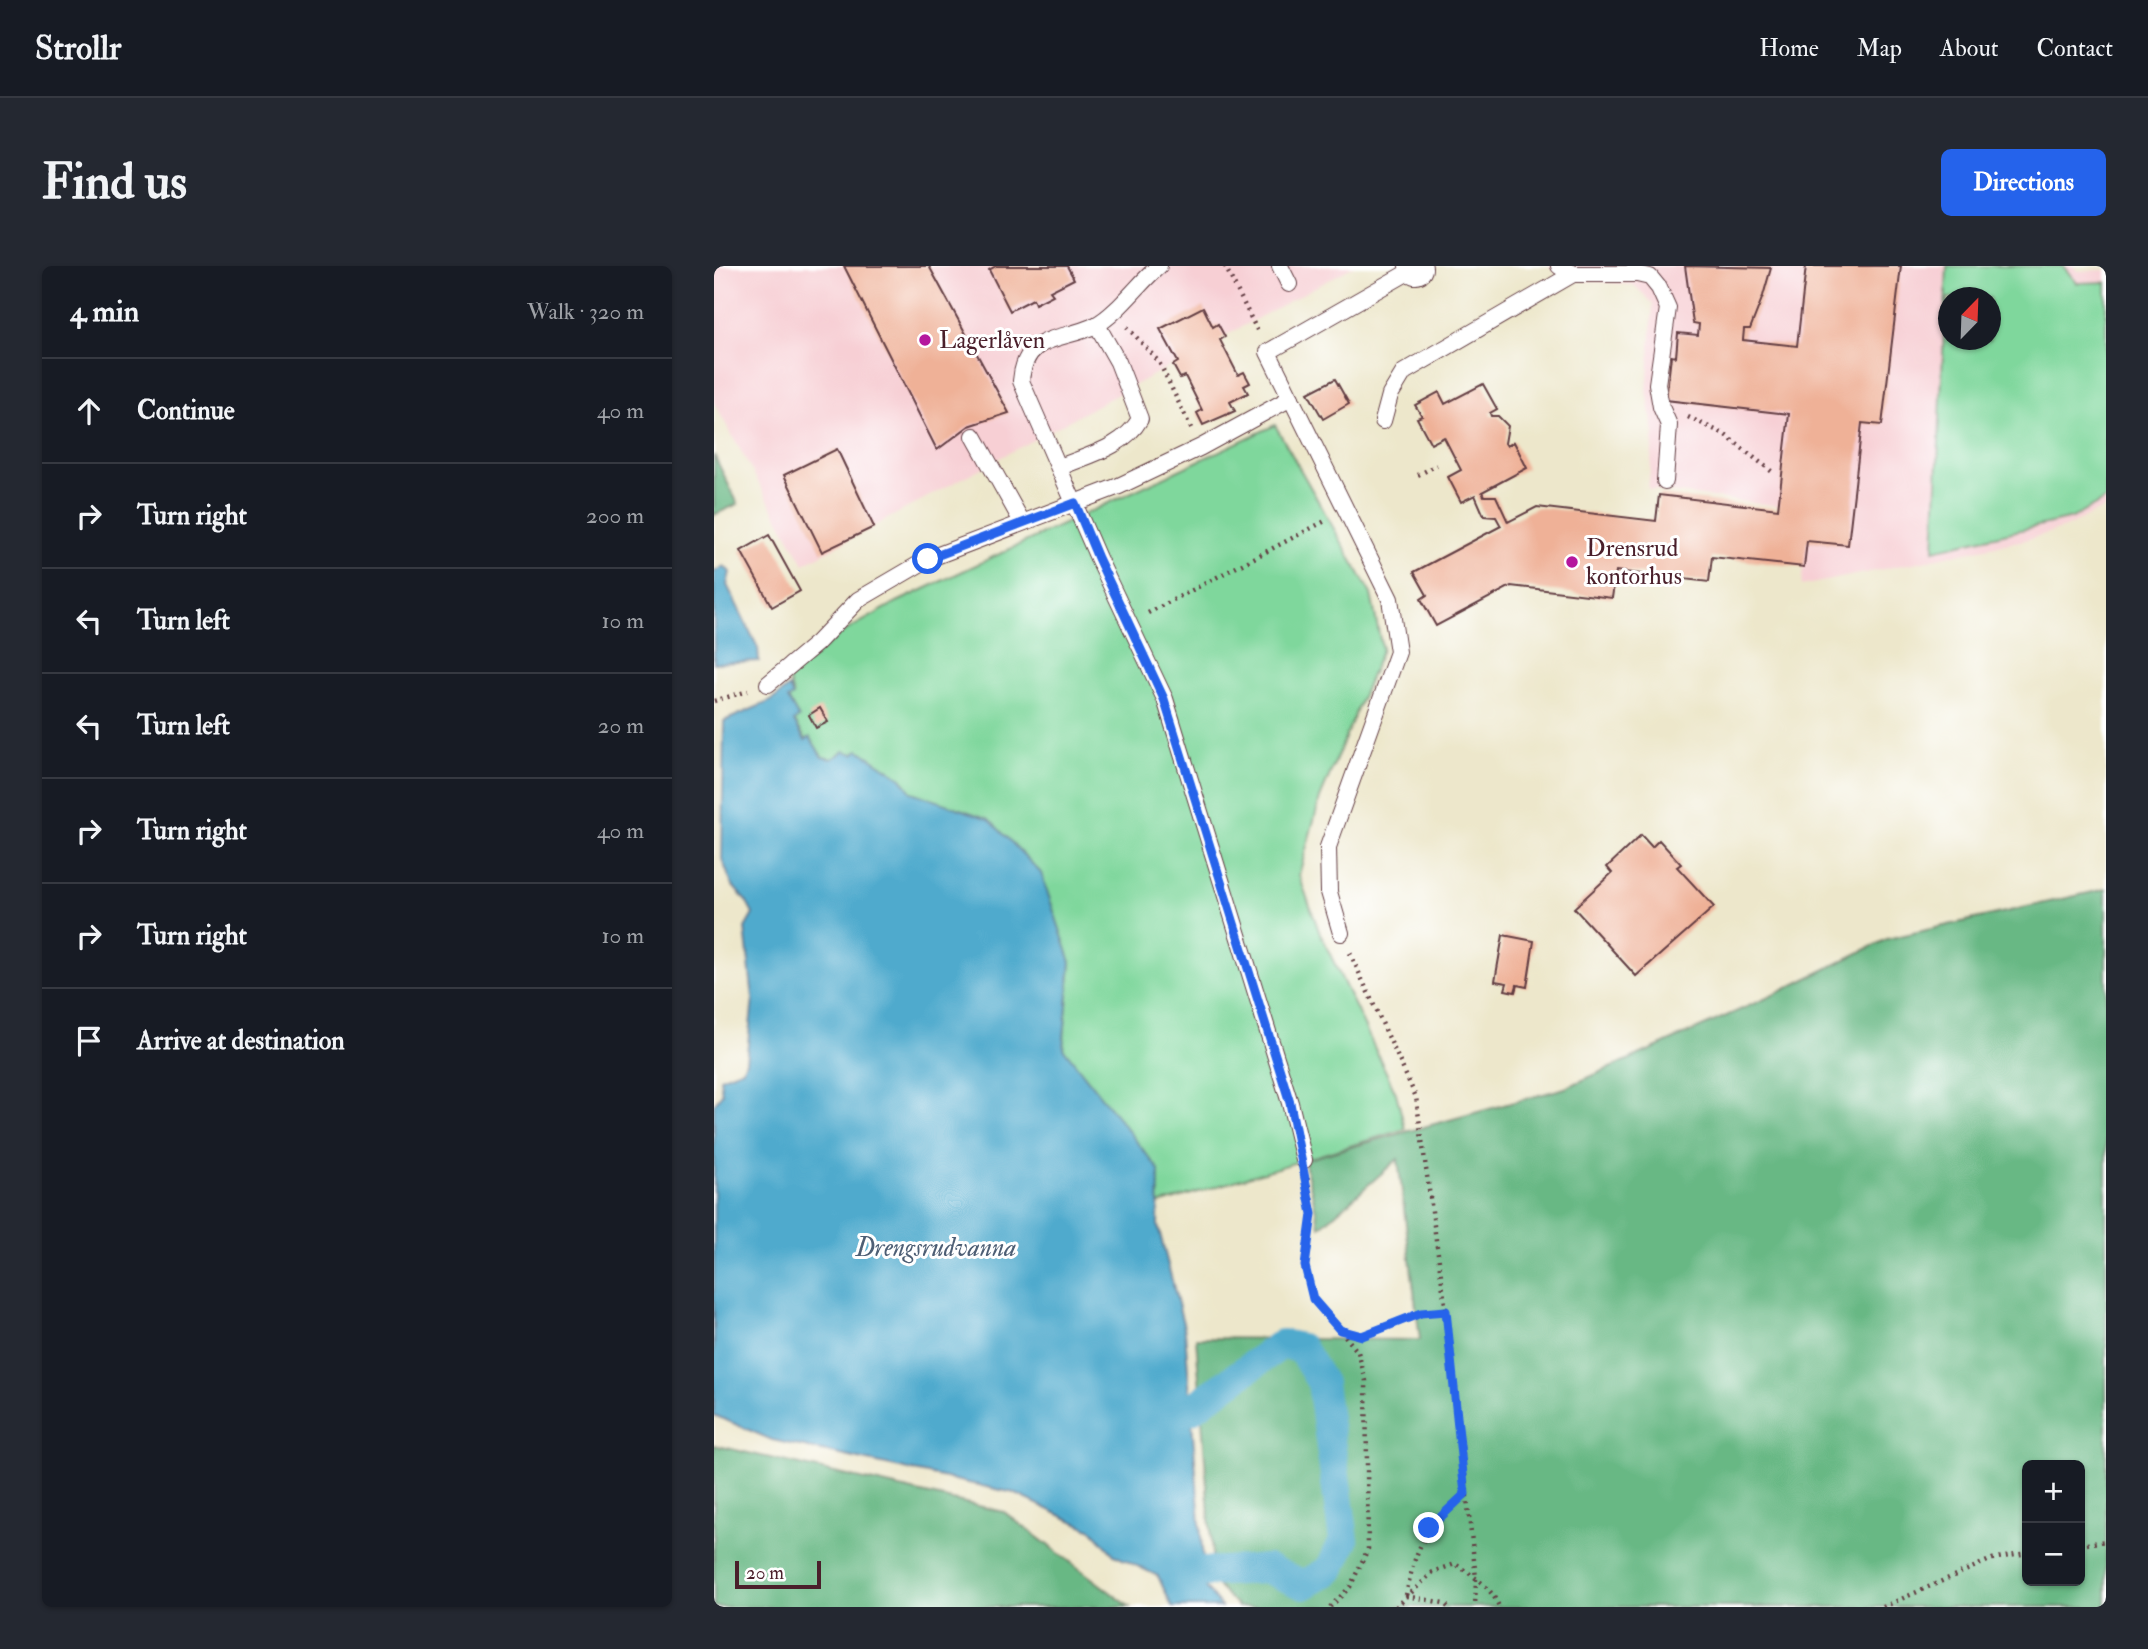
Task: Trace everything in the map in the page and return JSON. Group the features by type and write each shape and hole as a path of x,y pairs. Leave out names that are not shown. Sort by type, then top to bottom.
{"lane":[{"path":"1159,266 1097,325 1041,343 1026,356 1021,381 1164,699 1290,1103 1304,1160"},
{"path":"1280,266 1289,284"},
{"path":"1341,933 1329,892 1328,847 1398,652 1390,599 1268,352 1417,267"},
{"path":"1383,421 1390,395 1404,372 1566,270 1637,274 1650,277 1660,288 1668,308 1657,384 1661,407 1669,425 1665,481"},
{"path":"1060,467 1113,446 1134,430 1140,419 1118,362 1097,325"},
{"path":"768,684 817,642 858,600 928,559 1075,503 1200,447 1291,398"},
{"path":"974,436 1021,522"}],"path":[{"path":"1224,266 1268,352"},
{"path":"1114,310 1137,341 1159,362 1200,447"},
{"path":"1661,407 1724,434 1775,474"},
{"path":"1418,475 1437,465"},
{"path":"1128,623 1347,510"},
{"path":"714,701 768,684"},
{"path":"1341,933 1416,1097 1446,1311 1476,1578 1475,1607"},
{"path":"1304,1160 1312,1214 1305,1266 1313,1299 1358,1352 1366,1381 1368,1549 1349,1587 1330,1607"},
{"path":"1340,1330 1362,1336 1421,1313 1446,1311"},
{"path":"1406,1596 1415,1553 1429,1528 1465,1494"},
{"path":"2085,1544 2106,1541"},
{"path":"1883,1607 1992,1559 2022,1554"},
{"path":"1396,1607 1433,1572 1455,1564 1476,1578 1496,1598 1499,1607"},
{"path":"1406,1596 1444,1603 1448,1607"}],"shaded area":[{"path":"714,266 1354,266 804,564 714,403"},
{"path":"1548,266 2073,266 2077,271 2106,270 2106,507 2065,528 2025,540 1801,586 1809,510 1648,489 1654,433 1647,391 1653,304 1634,285 1564,279"}],"green space":[{"path":"1947,266 2063,266 2077,283 2106,282 2106,499 2072,518 1934,550 1943,350 2001,350 2001,287 1946,287"},
{"path":"1275,425 1371,594 1382,649 1320,798 1299,875 1319,931 1396,1093 1405,1129 1159,1204 1063,1048 1071,962 989,819 911,792 901,778 844,751 832,759 822,757 810,738 806,740 794,720 788,699 793,695 787,673 810,661 840,634 897,602"},
{"path":"714,455 738,504 714,515"},
{"path":"2106,889 2106,1607 1238,1607 1214,1582 1196,1338 1420,1340 1398,1159 1320,1227 1304,1160 1565,1088 1769,997 1887,939"},
{"path":"714,1445 1004,1512 1130,1607 714,1607"}],"water":[{"path":"724,566 730,572 727,585 758,648 759,661 714,663 714,572"},
{"name":"Drengsrudvanna","path":"789,687 793,696 788,699 799,718 794,721 805,740 810,737 822,757 832,759 844,751 854,754 859,750 901,778 911,792 989,819 1041,873 1071,962 1063,1048 1159,1170 1158,1226 1185,1331 1205,1587 1221,1607 1172,1607 1158,1576 1114,1555 1092,1530 1014,1493 772,1440 714,1415 714,1104 722,1094 720,1078 743,1069 746,1061 753,999 745,928 753,914 732,885 722,859 724,721 771,701"}],"building":[{"name":"Lagerlåven","path":"844,266 929,266 1009,413 969,426 937,450"},
{"name":"Lagerlåven","path":"996,266 1067,266 1074,279 1050,291 1053,295 1035,304 1033,299 1010,311 989,270"},
{"path":"1685,266 1771,268 1750,329 1744,329 1743,340 1797,346 1806,266 1901,266 1882,425 1862,423 1848,545 1807,541 1804,567 1712,557 1709,582 1616,571 1612,598 1511,586 1436,626 1421,599 1427,595 1414,572 1501,526 1496,517 1484,516 1475,495 1461,502 1448,477 1461,470 1444,437 1431,444 1417,418 1422,416 1415,405 1439,392 1445,404 1483,384 1497,409 1490,413 1491,416 1498,416 1508,426 1505,443 1507,446 1514,442 1527,468 1482,492 1484,496 1496,496 1508,522 1537,507 1656,521 1659,495 1778,509 1789,414 1666,400 1671,356 1676,357 1678,333 1698,335 1699,324 1693,323"},
{"path":"1203,307 1213,327 1218,324 1225,337 1220,340 1238,375 1244,372 1250,383 1244,386 1248,393 1230,402 1235,411 1203,425 1197,413 1202,410 1185,376 1180,378 1173,365 1178,362 1160,329"},
{"path":"1335,379 1349,404 1323,419 1308,393"},
{"path":"837,449 874,527 822,552 784,475"},
{"path":"769,535 800,591 772,607 741,551"},
{"path":"820,708 828,722 816,728 809,715"},
{"path":"1641,835 1652,847 1659,840 1681,864 1677,867 1714,907 1636,976 1574,908 1612,873 1607,867"},
{"path":"1503,935 1534,941 1527,987 1517,985 1515,992 1505,990 1507,983 1495,981"}],"waterway":[{"path":"1190,1410 1282,1344 1301,1348 1322,1383 1344,1540 1330,1570 1304,1585 1268,1569 1203,1572"}],"place":[{"name":"Lagerlåven","path":"925,340"},
{"name":"Drensrud kontorhus","path":"1572,562"}],"route":[{"path":"928,559 1075,503 1164,699 1290,1103 1304,1160 1312,1214 1305,1266 1313,1299 1340,1330 1362,1336 1421,1313 1446,1311 1465,1494 1429,1528"}]}
